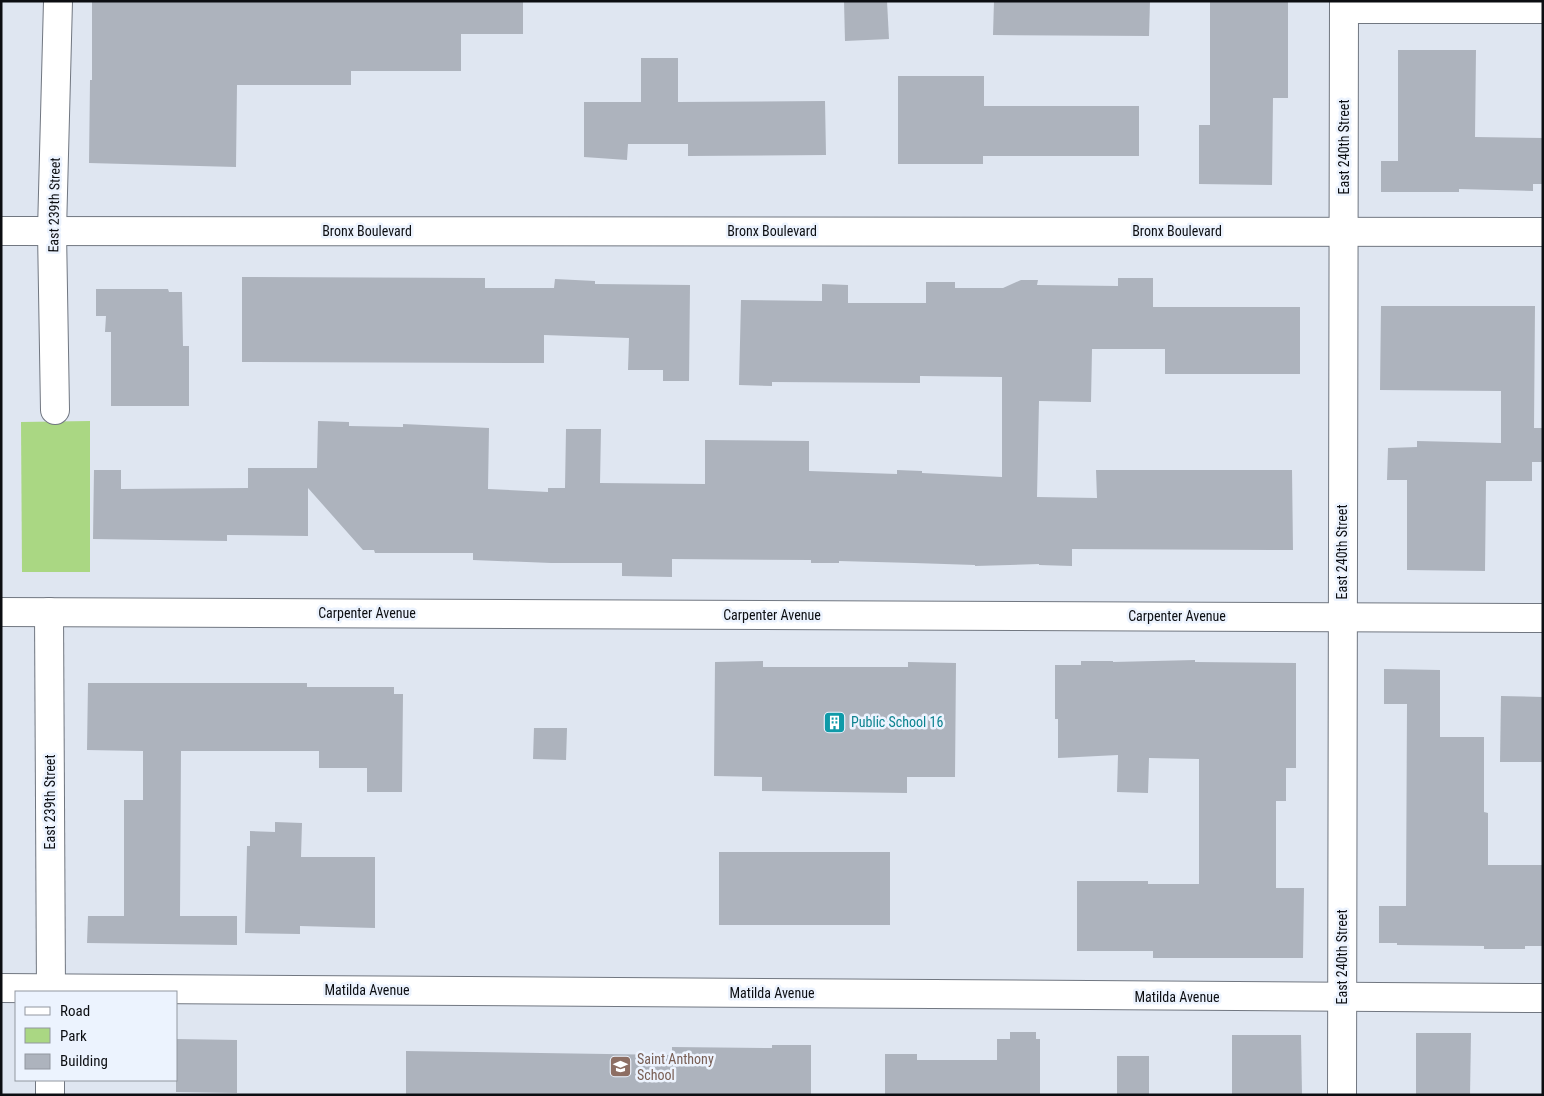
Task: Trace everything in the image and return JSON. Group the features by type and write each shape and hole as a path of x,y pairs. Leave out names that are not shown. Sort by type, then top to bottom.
{"street":[{"name":"East 239th Street","path":"55,410 52,231 58,1"},
{"path":"1345,5 1543,9"},
{"name":"East 240th Street","path":"1342,1095 1345,5"},
{"name":"Bronx Boulevard","path":"1,230 1543,232"},
{"name":"Carpenter Avenue","path":"1,612 1543,618"},
{"name":"East 239th Street","path":"50,612 51,990"},
{"name":"Matilda Avenue","path":"1,988 51,990 1543,998"},
{"path":"50,1081 50,1095"}],"green space":[{"path":"90,421 90,572 22,572 21,422"}],"building":[{"path":"92,1 523,1 523,34 461,34 461,71 351,71 351,85 237,85 236,167 89,163"},
{"path":"844,1 887,1 889,39 845,41"},
{"path":"994,1 1150,1 1149,36 993,35"},
{"path":"1210,1 1288,1 1288,98 1273,98 1272,185 1199,184 1199,125 1210,125"},
{"path":"1398,50 1476,50 1475,137 1543,138 1543,184 1533,184 1533,191 1459,189 1459,192 1381,192 1381,161 1398,161"},
{"path":"641,58 678,58 678,102 825,101 826,155 688,156 688,144 628,144 627,160 584,157 584,102 641,102"},
{"path":"898,76 984,76 984,106 1139,106 1139,156 983,156 983,164 898,164"},
{"path":"242,277 485,278 485,288 554,288 555,279 595,281 595,284 690,285 689,381 663,381 663,370 628,370 629,338 544,335 544,363 242,362"},
{"path":"1118,278 1153,278 1153,307 1300,307 1300,374 1165,374 1165,349 1092,349 1091,402 1039,401 1037,497 1097,498 1096,470 1292,470 1293,550 1072,549 1072,566 1039,564 975,566 839,561 839,563 811,563 811,560 672,559 672,577 622,576 622,563 473,560 473,553 375,553 374,550 363,550 308,488 308,536 227,535 227,541 93,539 94,470 121,470 121,489 248,488 248,468 317,468 318,421 349,422 349,426 403,427 403,424 489,428 488,489 548,492 548,488 565,488 566,429 601,429 600,483 705,484 705,440 809,441 809,471 897,474 897,470 1002,477 1002,377 920,376 920,383 772,382 772,386 739,385 741,300 822,301 822,284 848,285 848,303 926,303 926,282 955,282 955,288 1003,288 1021,280 1038,280 1037,285 1118,286"},
{"path":"96,289 168,289 169,292 182,292 183,346 189,346 189,406 111,406 111,332 105,332 106,316 96,316"},
{"path":"1381,306 1535,306 1534,428 1543,428 1543,462 1532,462 1532,481 1486,481 1485,571 1407,570 1407,480 1387,480 1388,448 1417,447 1417,441 1501,443 1501,391 1380,390"},
{"path":"1195,660 1195,662 1296,663 1296,768 1286,768 1286,801 1276,801 1276,888 1304,888 1303,958 1153,958 1153,951 1077,951 1077,881 1148,881 1148,884 1199,884 1199,759 1149,758 1148,793 1117,792 1118,755 1058,758 1058,719 1055,719 1055,665 1081,665 1081,661"},
{"name":"Public School 16","path":"763,661 763,667 908,667 908,662 956,663 955,777 907,777 907,793 762,791 762,777 714,776 715,662"},
{"path":"1384,669 1440,670 1440,737 1484,737 1484,812 1488,813 1488,865 1543,865 1543,946 1525,946 1525,949 1484,949 1484,946 1379,943 1379,906 1406,906 1407,704 1384,704"},
{"path":"88,683 307,683 307,687 394,687 394,694 403,694 402,792 367,792 367,768 319,768 319,751 181,751 180,916 237,916 237,945 87,943 88,916 124,916 124,800 143,800 143,751 87,750"},
{"path":"1501,696 1543,697 1543,762 1500,762"},
{"path":"534,728 567,728 566,760 533,759"},
{"path":"275,822 302,823 301,857 375,857 375,928 300,926 300,934 245,933 247,846 250,846 250,831 275,832"},
{"path":"719,852 890,852 890,925 719,925"},
{"path":"1010,1032 1036,1032 1036,1039 1040,1039 1040,1095 885,1095 885,1054 917,1054 917,1060 997,1060 997,1039 1010,1039"},
{"path":"1416,1033 1471,1033 1470,1095 1416,1095"},
{"path":"1232,1035 1301,1035 1302,1095 1232,1095"},
{"path":"178,1039 237,1040 237,1093 176,1092 176,1081 178,1081"},
{"path":"772,1045 811,1045 811,1095 406,1095 406,1051 672,1055 672,1047 772,1048"},
{"path":"1117,1056 1149,1056 1149,1095 1117,1095"}],"place":[{"name":"Public School 16","path":"835,722"},
{"name":"Saint Anthony School","path":"621,1067"}]}
